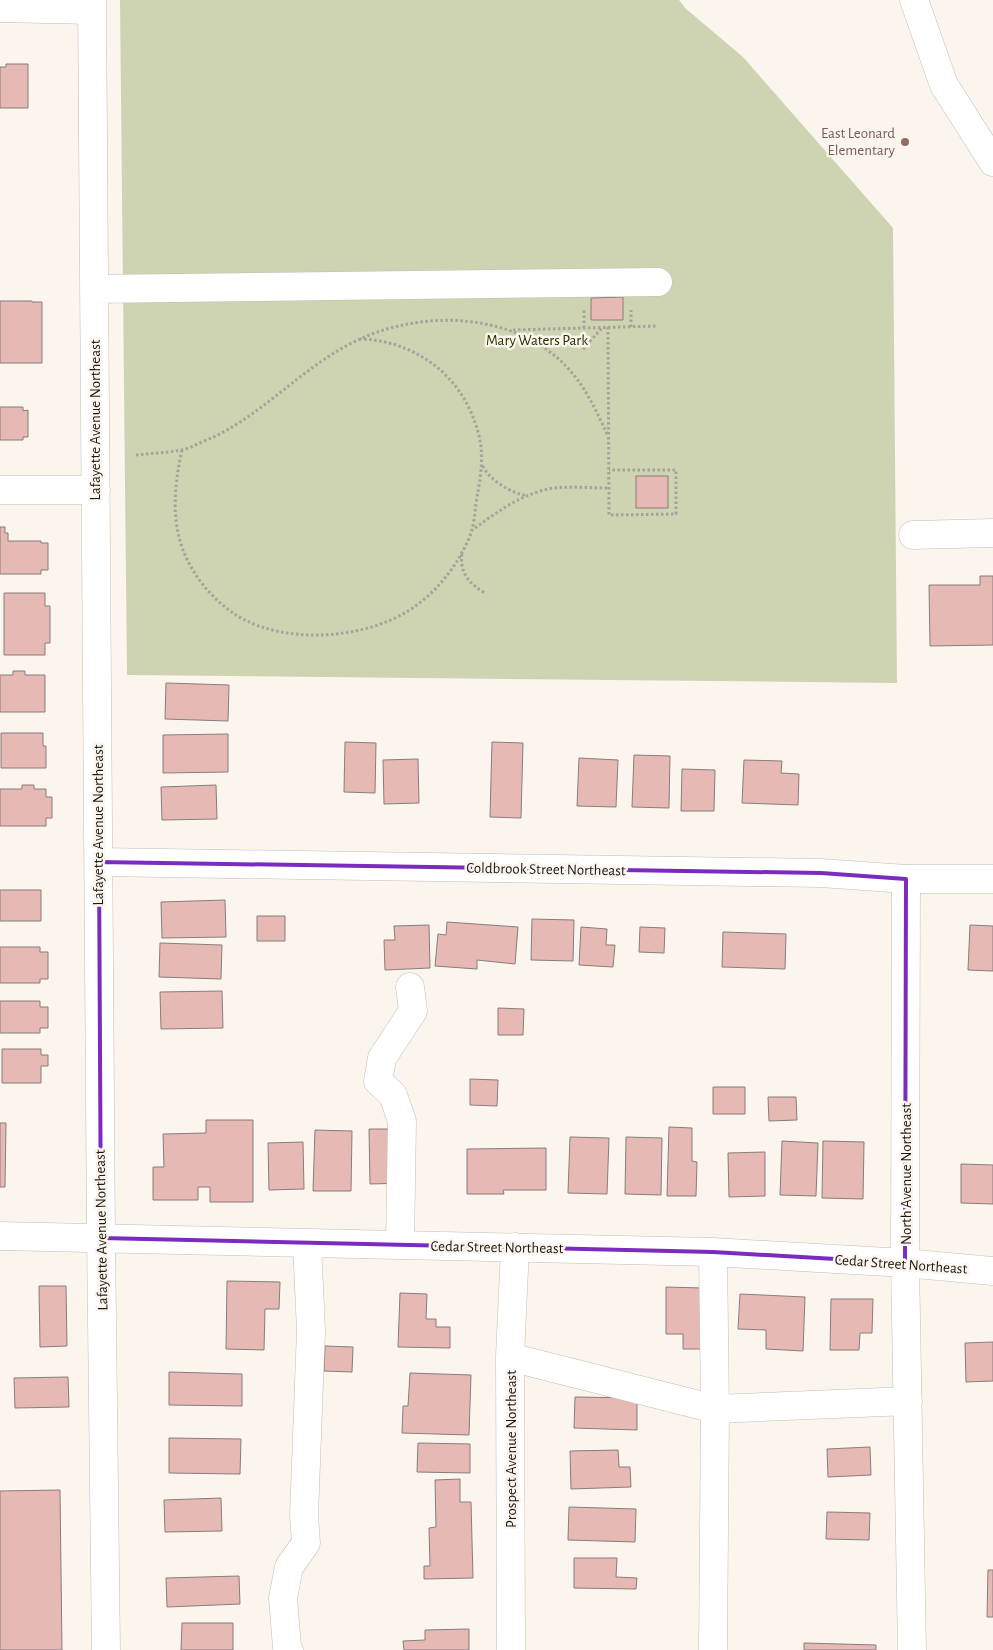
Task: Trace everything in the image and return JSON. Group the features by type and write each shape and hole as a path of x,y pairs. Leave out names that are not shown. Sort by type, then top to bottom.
{"street":[{"path":"914,0 944,85 993,162"},
{"path":"0,8 92,5"},
{"name":"Lafayette Avenue Northeast","path":"92,5 106,1650"},
{"path":"94,289 658,282"},
{"path":"0,490 96,490"},
{"path":"913,536 993,533"},
{"name":"Coldbrook Street Northeast","path":"99,862 821,873 906,879 993,879"},
{"name":"North Avenue Northeast","path":"906,879 905,1262 912,1650"},
{"path":"400,1244 402,1121 392,1095 378,1081 382,1058 413,1011 410,987"},
{"name":"Cedar Street Northeast","path":"0,1236 713,1252 905,1262 993,1271"},
{"path":"289,1650 287,1647 283,1598 289,1567 306,1543 304,1516 311,1330 306,1243"},
{"name":"Prospect Avenue Northeast","path":"511,1650 510,1357 515,1247"},
{"path":"713,1252 715,1408 713,1650"},
{"path":"510,1357 715,1408 908,1401"}],"path":[{"path":"136,454 182,450 225,432 317,364 360,339 411,323 436,321 476,323 510,330 544,348 560,360 573,374 584,390 608,436"},
{"path":"510,330 658,326"},
{"path":"583,349 605,327"},
{"path":"605,327 609,515 676,514 676,470 609,470"},
{"path":"182,450 175,496 177,522 182,546 191,568 206,589 221,604 242,618 263,627 288,632 325,634 356,631 386,623 409,610 430,593 446,576 462,553 472,531 482,462 480,438 467,403 444,372 428,360 391,343 375,339 360,339"},
{"path":"482,462 488,475 515,494 531,494"},
{"path":"472,531 517,499 531,494 556,488 609,488"},
{"path":"462,553 461,568 464,575 485,593"}],"highlighted area":[{"path":"99,862 821,873 906,879 905,1263 713,1252 101,1238"}],"green space":[{"name":"Mary Waters Park","path":"120,0 679,0 685,8 743,57 893,228 897,683 127,675"}],"building":[{"path":"6,64 28,64 28,108 0,108 0,67 6,67"},
{"path":"623,297 623,320 591,320 591,298"},
{"path":"0,301 42,302 42,363 0,363"},
{"path":"0,407 23,407 23,411 28,410 28,437 23,437 23,440 0,440"},
{"path":"636,476 668,476 668,508 636,508"},
{"path":"0,527 5,527 5,533 8,533 8,541 41,541 41,543 48,543 48,570 41,570 41,574 0,574"},
{"path":"980,576 993,576 993,645 930,646 929,585 980,585"},
{"path":"4,593 45,593 45,606 50,606 50,643 45,643 45,655 4,655"},
{"path":"13,671 25,671 25,675 45,675 45,712 0,712 0,675 13,675"},
{"path":"166,683 229,685 228,721 165,719"},
{"path":"1,733 43,733 43,746 46,746 46,768 1,768"},
{"path":"228,734 228,772 163,773 163,735"},
{"path":"345,742 376,743 375,793 344,792"},
{"path":"492,742 523,743 521,818 490,817"},
{"path":"634,755 670,756 669,808 632,807"},
{"path":"579,758 618,760 616,807 577,806"},
{"path":"418,759 419,803 384,804 383,760"},
{"path":"744,760 782,761 781,773 799,774 798,805 742,803"},
{"path":"682,769 715,770 714,811 681,811"},
{"path":"22,785 34,785 34,789 46,789 46,797 52,797 52,818 46,818 46,826 0,826 0,789 22,789"},
{"path":"216,785 217,819 162,820 161,787"},
{"path":"0,890 41,890 41,921 0,921"},
{"path":"225,900 226,937 162,938 161,902"},
{"path":"257,916 285,916 285,941 257,941"},
{"path":"532,919 574,920 573,961 531,960"},
{"path":"447,922 518,927 515,964 477,960 477,969 435,966 438,934 446,935"},
{"path":"429,925 430,968 385,970 384,940 395,940 394,926"},
{"path":"970,925 993,926 993,971 968,970"},
{"path":"581,927 607,929 606,945 615,945 613,967 579,965"},
{"path":"640,927 665,928 664,953 639,952"},
{"path":"723,932 786,934 785,969 722,967"},
{"path":"160,943 222,945 221,979 159,977"},
{"path":"0,947 40,947 40,952 48,952 48,979 40,979 40,983 0,983"},
{"path":"222,991 223,1028 161,1029 160,992"},
{"path":"0,1001 40,1001 40,1007 48,1007 48,1028 40,1028 40,1033 0,1033"},
{"path":"498,1008 524,1009 523,1035 498,1035"},
{"path":"2,1049 41,1049 41,1055 48,1055 48,1066 41,1066 41,1083 2,1083"},
{"path":"470,1079 498,1080 497,1106 470,1105"},
{"path":"713,1087 745,1087 745,1114 713,1114"},
{"path":"768,1097 796,1097 797,1120 769,1121"},
{"path":"206,1120 253,1120 253,1202 210,1202 210,1187 198,1187 198,1200 153,1200 153,1167 164,1167 163,1134 206,1133"},
{"path":"0,1123 6,1123 5,1187 0,1187"},
{"path":"669,1127 692,1128 692,1161 697,1162 696,1196 667,1196"},
{"path":"369,1129 395,1129 407,1183 370,1184"},
{"path":"315,1130 352,1131 351,1191 313,1191"},
{"path":"570,1137 609,1138 607,1194 568,1193"},
{"path":"626,1137 662,1138 661,1195 625,1194"},
{"path":"782,1141 818,1143 816,1196 780,1195"},
{"path":"823,1141 864,1142 863,1199 822,1198"},
{"path":"303,1142 304,1189 269,1190 268,1143"},
{"path":"546,1148 546,1190 503,1190 504,1194 467,1194 467,1149"},
{"path":"765,1152 765,1196 729,1197 728,1153"},
{"path":"961,1164 993,1165 993,1204 961,1203"},
{"path":"227,1281 280,1282 279,1309 265,1309 264,1350 226,1349"},
{"path":"39,1286 66,1286 67,1346 40,1347"},
{"path":"666,1287 702,1288 701,1349 683,1349 683,1334 666,1334"},
{"path":"400,1293 427,1294 426,1319 436,1319 436,1327 450,1327 450,1348 398,1347"},
{"path":"740,1294 805,1297 803,1351 766,1349 766,1330 738,1329"},
{"path":"831,1299 873,1299 872,1333 860,1333 859,1350 830,1350"},
{"path":"993,1342 993,1381 966,1382 965,1343"},
{"path":"325,1346 353,1347 352,1372 324,1371"},
{"path":"169,1372 242,1374 242,1406 169,1405"},
{"path":"410,1373 471,1375 469,1435 402,1433 403,1406 408,1406"},
{"path":"68,1377 69,1407 15,1408 14,1378"},
{"path":"575,1397 637,1398 637,1430 574,1428"},
{"path":"169,1438 241,1439 240,1474 169,1473"},
{"path":"418,1443 470,1444 470,1473 417,1472"},
{"path":"870,1447 871,1475 828,1477 827,1449"},
{"path":"618,1450 619,1467 630,1467 631,1487 571,1489 570,1451"},
{"path":"460,1479 460,1502 471,1502 473,1578 424,1579 424,1566 430,1566 429,1528 436,1527 435,1480"},
{"path":"60,1490 62,1650 0,1650 0,1491"},
{"path":"221,1498 222,1531 165,1532 164,1500"},
{"path":"569,1507 636,1509 635,1542 568,1540"},
{"path":"827,1512 870,1513 869,1540 826,1539"},
{"path":"574,1558 617,1558 616,1577 637,1578 636,1589 574,1588"},
{"path":"988,1570 993,1570 993,1617 987,1617"},
{"path":"239,1576 240,1604 167,1607 166,1578"},
{"path":"182,1623 233,1623 233,1650 181,1650"},
{"path":"469,1629 469,1650 404,1650 403,1641 425,1640 425,1630"},
{"path":"804,1643 876,1645 876,1650 804,1650"}],"place":[{"name":"East Leonard Elementary","path":"905,142"}]}
